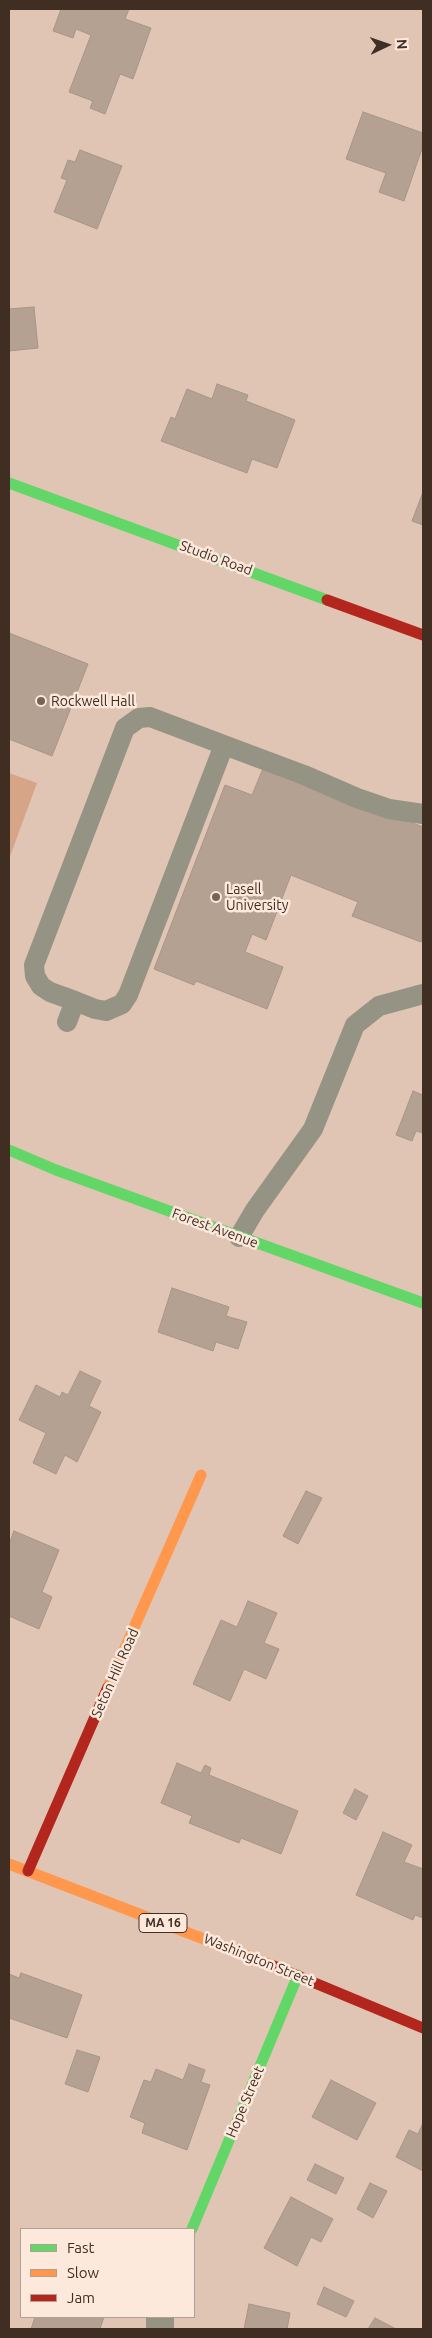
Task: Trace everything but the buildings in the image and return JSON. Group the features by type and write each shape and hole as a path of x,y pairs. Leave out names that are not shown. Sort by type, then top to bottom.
{"street":[{"name":"Studio Road","path":"9,483 423,635"},
{"name":"Forest Avenue","path":"9,1150 239,1237 423,1303"},
{"name":"Seton Hill Road","path":"28,1871 201,1475"},
{"name":"Washington Street","path":"9,1864 298,1976 423,2028"},
{"name":"Hope Street","path":"192,2228 298,1976"}],"lane":[{"path":"224,745 128,995 122,1004 106,1011 95,1009 50,992 41,986 36,976 34,965 125,728 138,718 150,717 304,775 357,798 389,809 423,814"},
{"path":"239,1237 255,1210 313,1129 355,1025 379,1006 423,994"},
{"path":"67,1022 75,1001"}],"shaded area":[{"path":"9,773 37,783 9,859"}],"traffic: fast":[{"path":"9,483 327,600"},
{"path":"9,1150 56,1170 423,1303"},
{"path":"192,2228 298,1975"}],"traffic: slow":[{"path":"108,1687 201,1475"},
{"path":"9,1864 274,1966"}],"traffic: jam":[{"path":"327,600 423,635"},
{"path":"28,1871 108,1687"},
{"path":"274,1966 423,2028"}],"place":[{"name":"Rockwell Hall","path":"41,701"},
{"name":"Lasell University","path":"216,897"}]}
